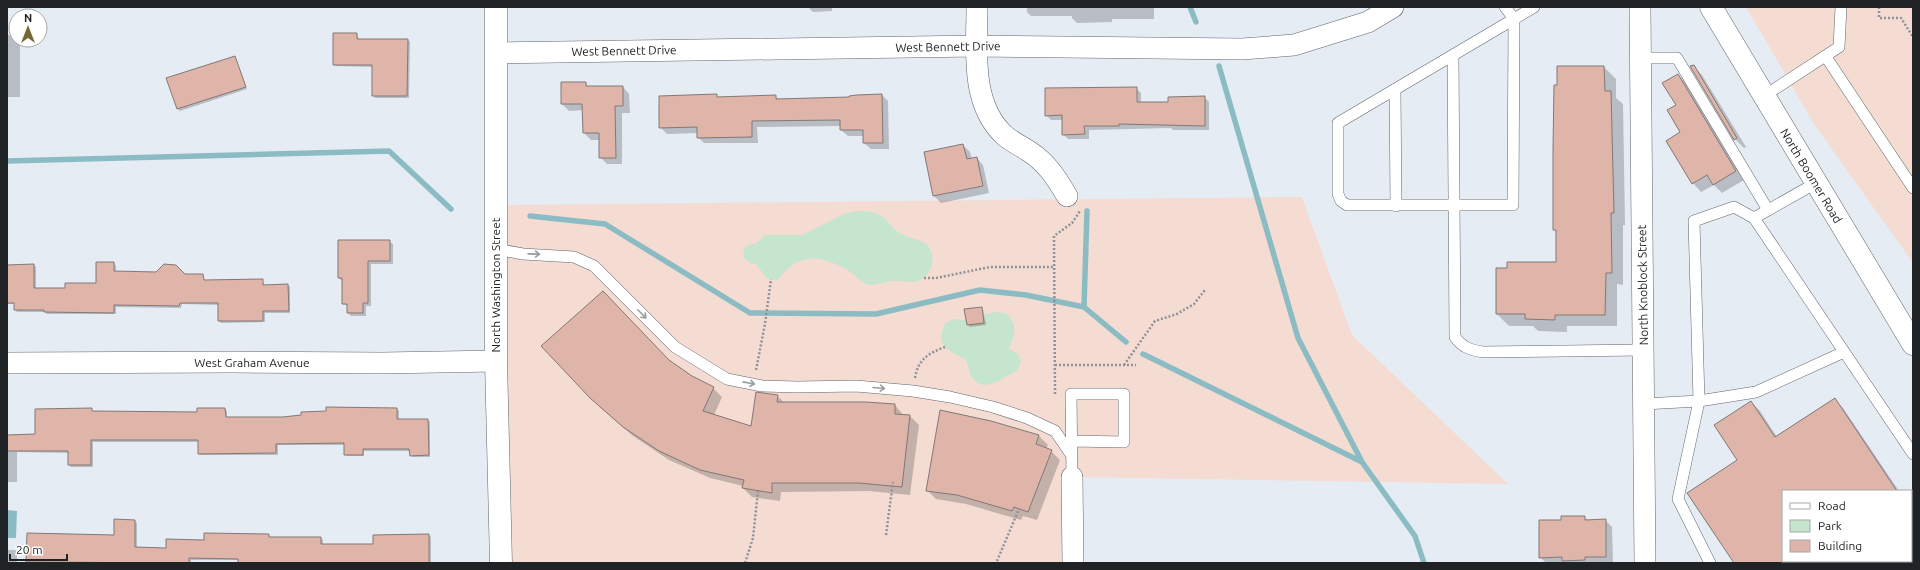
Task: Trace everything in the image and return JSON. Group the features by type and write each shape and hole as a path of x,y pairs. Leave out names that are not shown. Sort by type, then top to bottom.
{"main road":[{"name":"North Washington Street","path":"496,7 496,361 500,563"},
{"name":"North Boomer Road","path":"1711,7 1913,344"}],"street":[{"path":"977,7 978,83 984,103 993,121 1004,135 1045,164 1056,176 1074,201"},
{"name":"West Bennett Drive","path":"496,54 977,46 1242,49 1294,45 1368,22 1393,7"},
{"name":"North Knoblock Street","path":"1640,7 1645,563"},
{"name":"West Graham Avenue","path":"7,363 383,363 496,361"},
{"path":"1072,477 1073,563"}],"lane":[{"path":"1504,7 1514,19 1513,205 1347,205 1341,201 1338,194 1338,123 1395,89 1453,55 1514,19 1534,7"},
{"path":"1764,96 1839,48 1841,7"},
{"path":"1453,55 1453,329 1455,337 1461,345 1472,350 1483,352 1643,350"},
{"path":"1826,57 1913,188"},
{"path":"1640,58 1677,58 1768,210"},
{"path":"1395,89 1396,206"},
{"path":"1754,218 1816,183"},
{"path":"1710,563 1678,499 1700,401 1694,221 1734,207 1754,218 1913,454"},
{"path":"496,249 523,254 574,257 594,266 675,347 727,379 753,384 797,387 856,386 913,391 993,407 1027,418 1054,431 1072,456"},
{"path":"1644,404 1700,401 1756,392 1844,352"},
{"path":"1072,441 1124,442 1124,394 1072,394 1072,441 1072,477"}],"path":[{"path":"1878,7 1879,18 1901,18 1913,37"},
{"path":"1907,27 1913,27"},
{"path":"1054,431 1054,236 1072,223 1074,201"},
{"path":"924,278 936,278 990,267 1054,267"},
{"path":"753,384 765,324 771,279"},
{"path":"1124,365 1155,321 1177,314 1194,304 1205,290"},
{"path":"913,391 916,370 922,359 932,352 945,347"},
{"path":"1054,365 1136,365"},
{"path":"886,535 893,482"},
{"path":"745,563 753,538 758,491"},
{"path":"997,561 1019,509"}],"shaded area":[{"path":"1746,7 1913,7 1913,263 1814,124"},
{"path":"1302,197 1352,335 1508,484 1070,477 1070,563 499,563 499,205"}],"green space":[{"path":"857,211 878,214 901,234 927,245 933,259 930,269 925,277 921,280 911,282 895,281 869,285 863,283 852,273 839,266 820,259 811,259 802,260 794,264 778,280 767,279 756,264 751,264 744,258 745,248 749,245 755,244 765,235 802,235 846,213"},
{"path":"995,312 1006,313 1010,317 1014,326 1014,334 1009,349 1018,354 1021,363 1017,371 994,383 983,385 972,377 966,360 945,347 941,338 942,331 945,323 954,319 965,320"}],"water":[{"path":"7,510 17,511 16,538 7,538"}],"building":[{"path":"333,33 357,33 357,39 408,39 407,96 372,96 372,65 333,65"},
{"path":"235,56 246,87 177,109 166,78"},
{"path":"1694,65 1737,138 1734,140 1690,66"},
{"path":"1557,66 1604,66 1605,91 1611,91 1614,213 1611,213 1612,273 1606,273 1605,315 1555,315 1555,320 1525,319 1525,314 1496,314 1496,268 1507,268 1507,262 1556,262 1556,230 1553,230 1553,148 1554,85 1557,85"},
{"path":"1678,74 1736,171 1713,185 1707,175 1692,184 1666,141 1680,132 1667,110 1676,105 1662,83"},
{"path":"561,82 586,82 586,86 623,86 623,106 615,106 616,158 599,158 599,133 583,133 582,104 561,104"},
{"path":"1137,87 1137,102 1168,102 1168,97 1205,96 1205,126 1119,124 1119,126 1084,126 1085,134 1062,135 1062,115 1045,116 1045,88"},
{"path":"717,94 717,97 776,95 776,99 849,97 857,95 882,94 883,143 863,143 863,130 840,130 840,120 752,121 752,137 697,138 697,127 659,128 659,96"},
{"path":"963,144 967,159 977,157 983,186 933,196 924,152"},
{"path":"338,240 390,240 390,261 368,261 368,303 363,303 363,313 347,313 347,304 342,304 342,278 338,278"},
{"path":"96,262 114,262 114,271 156,272 164,264 176,265 185,274 203,274 204,280 263,279 263,285 288,284 289,311 263,311 263,321 218,321 218,303 180,303 179,306 114,305 114,313 14,310 14,303 7,303 7,265 34,264 34,288 65,288 65,283 96,283"},
{"path":"603,291 669,360 692,376 714,387 703,411 751,426 756,392 778,395 777,402 865,402 895,404 895,414 910,415 902,487 859,483 772,483 772,493 742,488 744,480 700,470 659,451 623,427 590,398 541,346"},
{"path":"982,307 984,323 967,325 964,309"},
{"path":"1835,398 1896,490 1782,490 1783,563 1734,563 1687,493 1737,460 1714,425 1751,401 1775,437"},
{"path":"326,407 397,408 397,419 428,419 429,455 410,456 409,449 363,449 363,455 344,455 344,443 276,444 276,453 198,454 198,440 91,440 91,465 68,465 68,451 7,451 7,435 35,434 35,409 92,408 92,411 197,412 197,408 225,408 226,417 283,417 301,415 301,412 326,411"},
{"path":"940,410 991,421 1039,435 1036,444 1052,450 1028,512 1014,507 1012,511 957,495 926,491"},
{"path":"1561,516 1585,516 1585,520 1606,519 1606,557 1585,557 1585,560 1562,561 1562,557 1539,558 1539,520 1561,520"},
{"path":"114,519 135,520 135,547 166,548 166,539 204,540 204,533 269,534 269,537 321,537 321,544 373,544 373,535 429,534 429,563 238,563 238,559 189,558 189,563 26,562 27,533 114,535"}],"waterway":[{"path":"1190,7 1196,22"},
{"path":"1219,66 1298,338 1362,462 1415,536 1424,563"},
{"path":"7,161 389,151 451,209"},
{"path":"1087,211 1084,307 1126,342"},
{"path":"530,216 605,224 750,313 876,314 980,290 1026,295 1084,307"},
{"path":"1143,354 1362,462"}]}
